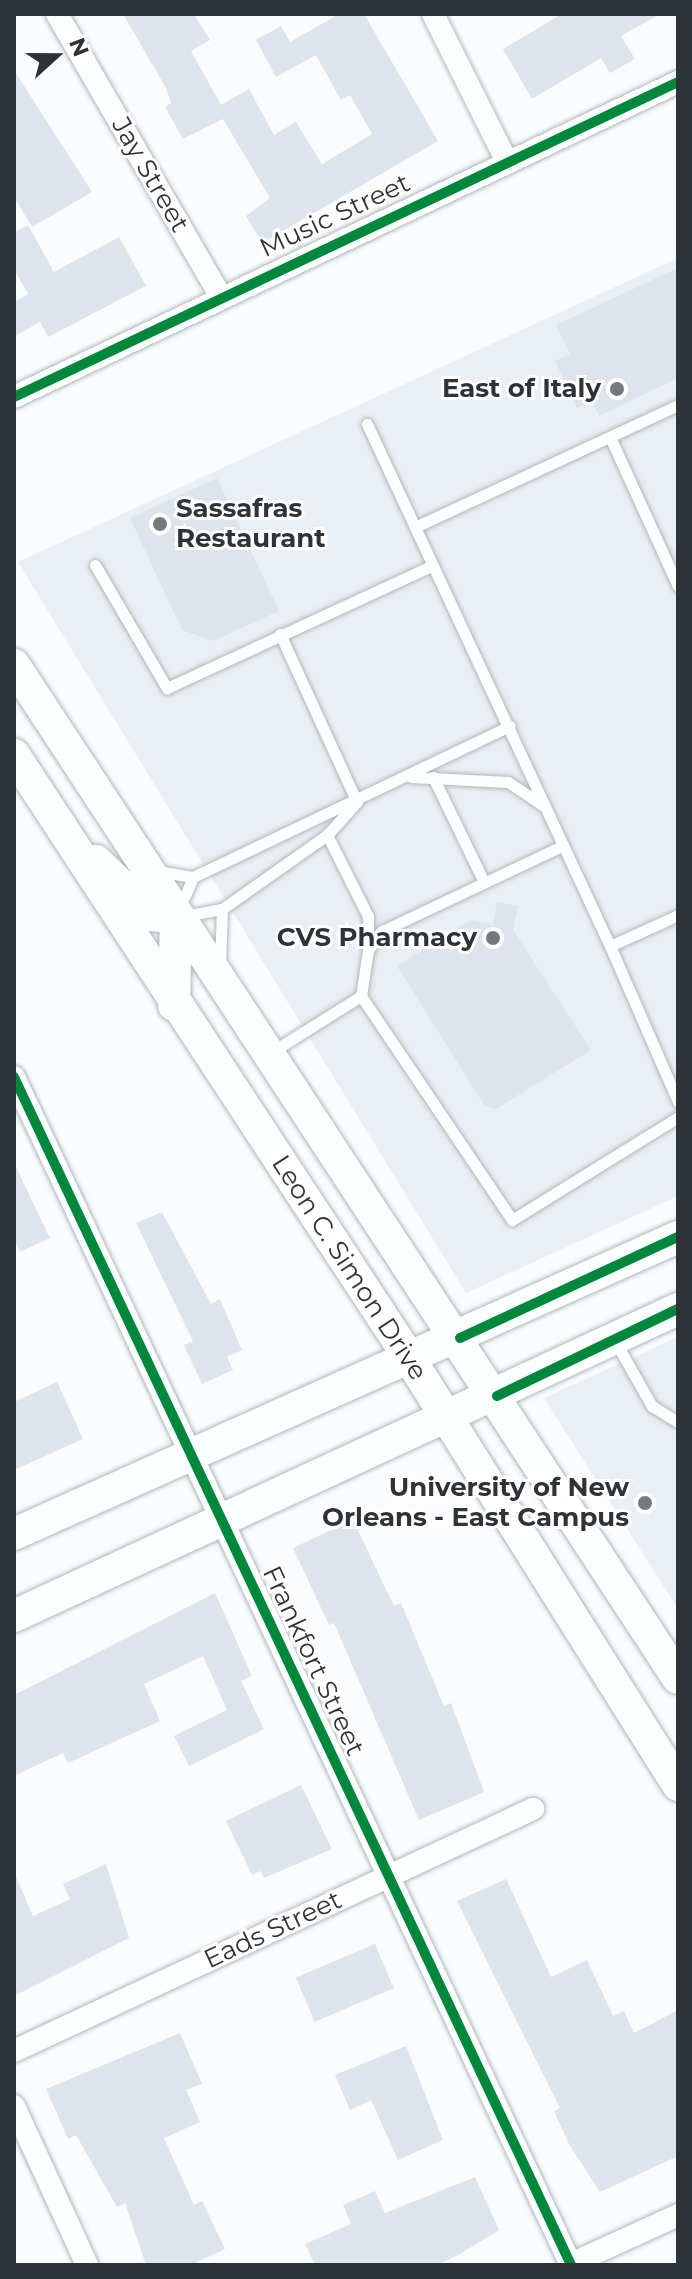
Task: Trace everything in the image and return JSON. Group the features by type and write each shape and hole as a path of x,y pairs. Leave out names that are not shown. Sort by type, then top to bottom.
{"main road":[{"name":"Leon C. Simon Drive","path":"14,665 141,868 460,1338 678,1678"},
{"name":"Leon C. Simon Drive","path":"14,755 174,1005 408,1356 678,1785"},
{"path":"40,799 152,915 176,917 174,1005"},
{"path":"14,1534 408,1356 460,1338 678,1237"},
{"path":"14,1616 497,1396 678,1309"}],"street":[{"name":"Jay Street","path":"57,14 220,295"},
{"path":"433,14 506,160"},
{"name":"Music Street","path":"14,397 220,295 678,82"},
{"name":"Frankfort Street","path":"17,1090 390,1875 570,2265"},
{"name":"Eads Street","path":"14,2051 533,1809"},
{"path":"14,2106 87,2265"},
{"path":"570,2265 678,2215"}],"lane":[{"path":"415,527 678,405"},
{"path":"367,424 431,566 510,726 678,1102"},
{"path":"610,437 678,586"},
{"path":"95,565 167,688 431,566"},
{"path":"280,634 357,802"},
{"path":"141,868 193,877 357,802 510,726"},
{"path":"406,777 508,782 544,806"},
{"path":"433,777 484,882"},
{"path":"176,917 222,909 327,835 357,802"},
{"path":"327,835 368,916 368,950 361,996 512,1220 678,1117"},
{"path":"368,950 382,931 562,846"},
{"path":"176,917 193,877"},
{"path":"220,982 222,909"},
{"path":"610,946 678,915"},
{"path":"269,1053 361,996"},
{"path":"613,1339 652,1406 678,1422"}],"shaded area":[{"path":"678,258 678,1196 466,1293 18,562"},
{"name":"University of New Orleans - East Campus","path":"678,1337 678,1609 544,1398"}],"building":[{"path":"123,14 194,14 210,40 191,51 221,105 249,89 274,135 296,122 322,164 372,134 350,95 341,100 316,55 276,77 256,40 281,26 290,42 339,14 364,14 438,141 262,243 246,216 270,198 223,119 183,139 165,107 171,103 166,88"},
{"path":"562,14 660,14 621,36 635,59 610,73 601,58 532,99 503,49"},
{"path":"14,70 92,192 32,227 14,197"},
{"path":"28,225 54,272 119,237 146,286 48,337 40,322 14,337 14,302 28,294 14,269 14,233"},
{"path":"678,268 678,378 599,416 592,401 577,408 555,361 570,354 556,325"},
{"path":"217,478 279,611 213,641 182,630 130,518"},
{"name":"CVS Pharmacy","path":"497,902 518,906 513,930 591,1050 496,1109 484,1105 397,966 471,920 493,924"},
{"path":"14,1163 50,1238 20,1252 14,1239"},
{"path":"162,1212 211,1304 220,1299 242,1350 227,1357 233,1370 202,1384 184,1345 193,1341 136,1223"},
{"path":"57,1382 83,1439 14,1470 14,1402"},
{"path":"353,1520 394,1606 401,1603 444,1706 451,1703 484,1792 419,1820 334,1623 329,1625 293,1548"},
{"path":"215,1593 252,1676 241,1681 264,1729 189,1766 174,1736 227,1710 203,1656 144,1684 160,1721 68,1763 63,1753 14,1776 14,1695"},
{"path":"301,1785 332,1849 264,1878 261,1871 252,1875 226,1821"},
{"path":"106,1864 129,1938 14,1996 14,1872 33,1916 70,1899 63,1884"},
{"path":"506,1879 551,1977 587,1960 613,2016 624,2011 634,2033 678,2010 678,2156 600,2192 569,2144 554,2111 560,2108 457,1901"},
{"path":"375,1944 394,1988 315,2022 296,1978"},
{"path":"180,2033 202,2084 186,2090 200,2122 164,2138 194,2205 202,2201 225,2249 191,2265 146,2265 125,2203 117,2207 76,2135 68,2139 46,2089"},
{"path":"406,2046 443,2140 398,2160 371,2100 350,2110 335,2075"},
{"path":"475,2177 499,2230 437,2265 315,2265 305,2244 351,2224 343,2205 375,2191 385,2213"}],"cycle path":[{"path":"14,397 678,82"},
{"path":"14,1077 571,2265"},
{"path":"460,1338 678,1237"},
{"path":"497,1396 678,1309"}],"place":[{"name":"East of Italy","path":"617,389"},
{"name":"Sassafras Restaurant","path":"160,524"},
{"name":"CVS Pharmacy","path":"493,938"},
{"name":"University of New Orleans - East Campus","path":"645,1503"}]}
